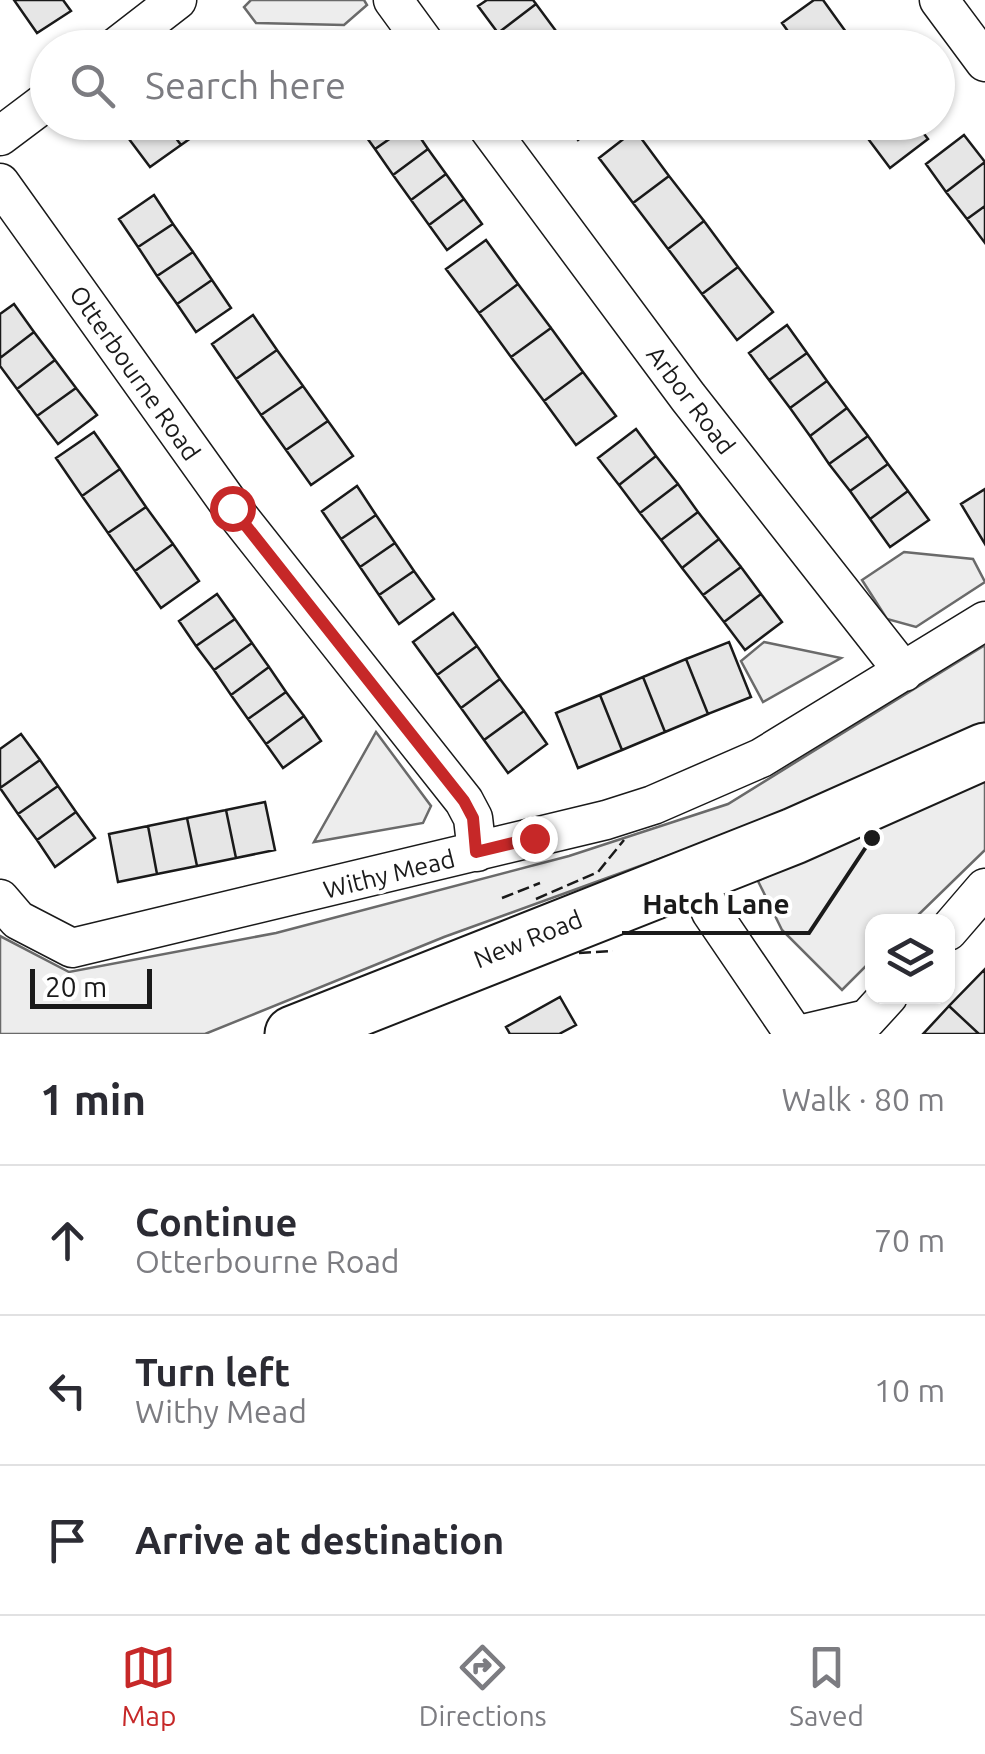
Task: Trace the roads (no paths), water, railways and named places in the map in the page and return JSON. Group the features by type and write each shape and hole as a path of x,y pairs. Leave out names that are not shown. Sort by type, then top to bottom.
{"main road":[{"name":"New Road","path":"293,1034 794,836 985,751"}],"street":[{"path":"138,30 177,0"},
{"path":"393,0 415,30"},
{"path":"941,1 985,62"},
{"path":"0,136 30,114"},
{"name":"Arbor Road","path":"497,140 688,397 904,672"},
{"name":"Otterbourne Road","path":"0,183 232,508 464,801 473,818 476,852"},
{"name":"Withy Mead","path":"0,899 18,920 72,948 606,820 653,805 761,758 985,621"},
{"path":"694,873 710,912 794,1034"},
{"path":"955,923 985,888"},
{"path":"803,1034 868,1019 881,1004"}],"place":[{"name":"Hatch Lane","path":"872,838"}]}
